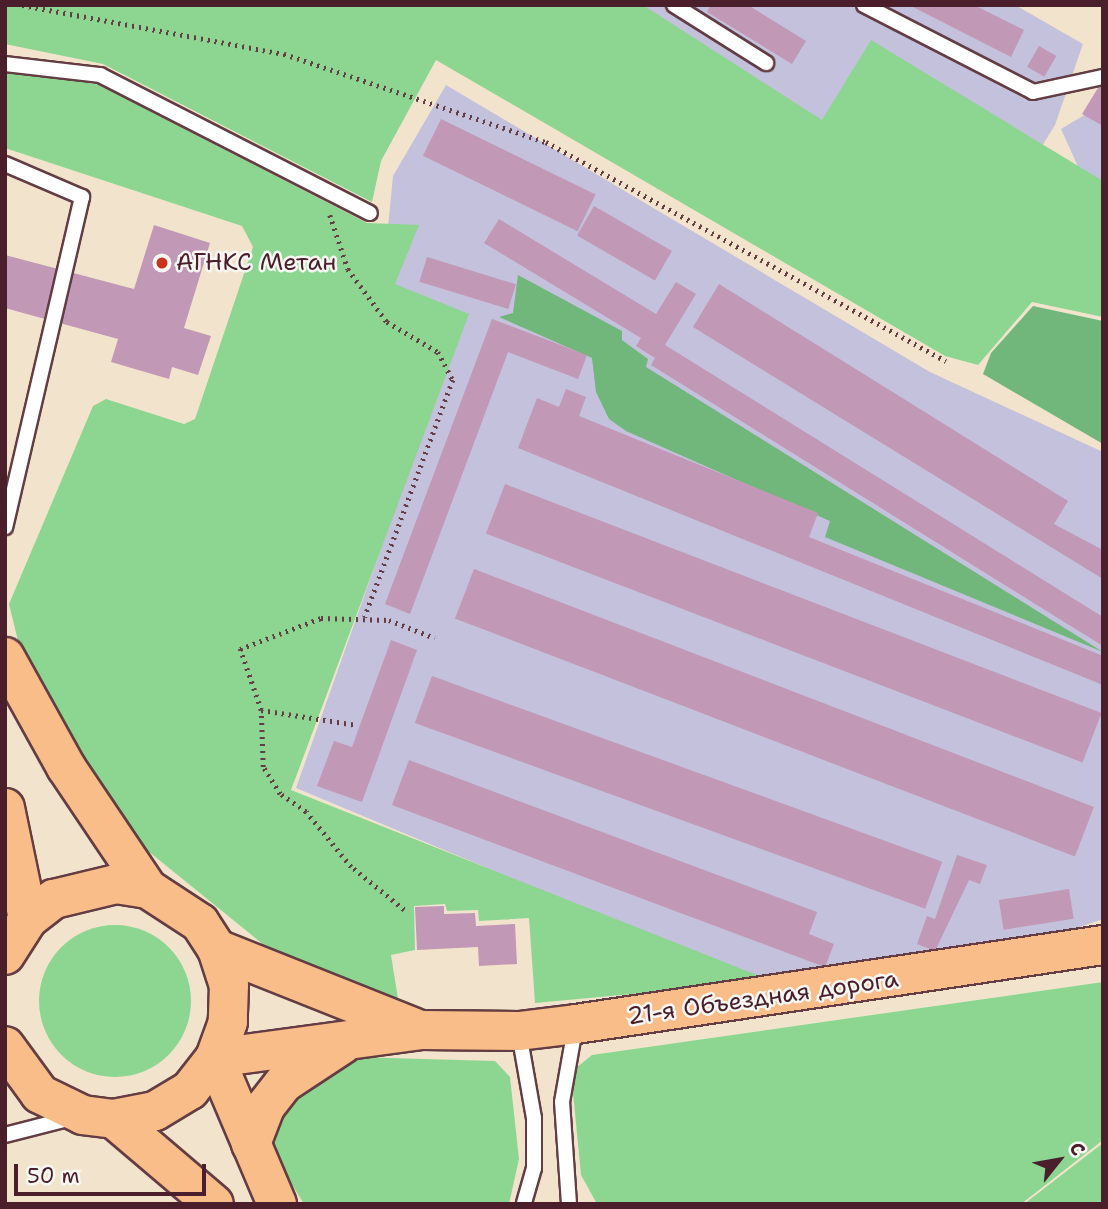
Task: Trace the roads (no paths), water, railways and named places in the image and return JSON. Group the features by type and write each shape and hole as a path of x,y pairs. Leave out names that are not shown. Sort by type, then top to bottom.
{"main road":[{"path":"5,657 66,767 148,889 200,923 217,949 229,985 228,1023 215,1058 190,1090 155,1111 98,1117"},
{"path":"5,808 28,919"},
{"path":"5,955 28,919 83,887 148,889"},
{"name":"21-я Объездная дорога","path":"422,1030 519,1031 576,1024 1103,945"},
{"path":"217,949 422,1030"},
{"path":"215,1058 422,1030"},
{"path":"251,1144 265,1107 307,1063 362,1037 422,1030"},
{"path":"6,1056 40,1094 98,1117 152,1144 214,1204"},
{"path":"215,1058 277,1204"}],"lane":[{"path":"674,5 766,63"},
{"path":"864,5 1033,92 1103,77"},
{"path":"5,64 100,75 370,213"},
{"path":"5,164 82,197 5,527"},
{"path":"569,1204 562,1102 576,1024"},
{"path":"519,1031 534,1118 534,1168 524,1204"},
{"path":"5,1135 98,1117"}],"place":[{"name":"АГНКС Метан","path":"162,263"}]}
